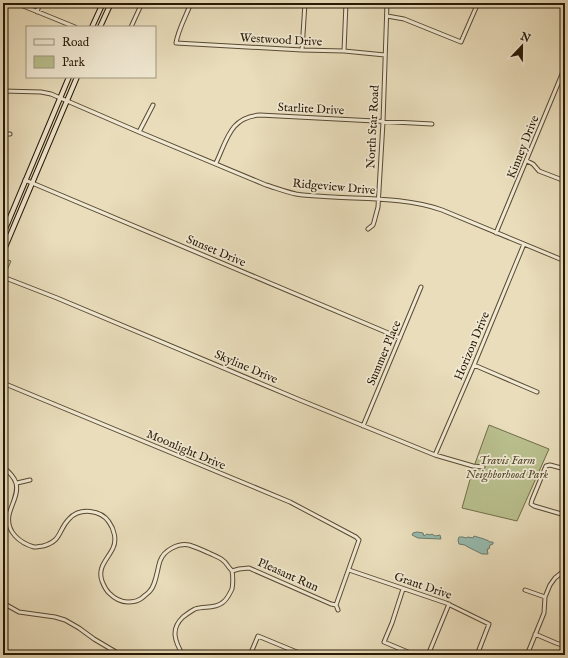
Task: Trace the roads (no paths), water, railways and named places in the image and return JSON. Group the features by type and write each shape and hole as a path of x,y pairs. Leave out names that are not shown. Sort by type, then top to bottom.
{"main road":[{"path":"92,26 103,3"},
{"path":"100,26 111,3"},
{"path":"3,234 69,78"},
{"path":"3,252 77,78"}],"street":[{"path":"16,3 72,26"},
{"path":"37,12 40,3"},
{"path":"131,26 142,3"},
{"name":"Westwood Drive","path":"191,3 182,23 176,43 344,51 385,55"},
{"path":"302,50 305,3"},
{"path":"344,51 346,3"},
{"name":"North Star Road","path":"368,229 373,225 377,213 383,122 387,3"},
{"path":"387,16 404,19 461,42 478,3"},
{"name":"Kinney Drive","path":"496,233 565,68"},
{"name":"Ridgeview Drive","path":"3,91 41,92 51,94 266,185 295,194 378,200 428,206 442,210 565,261"},
{"path":"139,132 153,105"},
{"name":"Starlite Drive","path":"216,163 232,128 242,119 253,115 432,124"},
{"path":"3,134 10,134"},
{"path":"527,161 533,164 539,171 565,182"},
{"name":"Sunset Drive","path":"25,180 400,338"},
{"name":"Horizon Drive","path":"435,455 524,244"},
{"name":"Skyline Drive","path":"3,277 435,455 470,466 483,467"},
{"name":"Summer Place","path":"363,426 421,287"},
{"path":"474,365 537,392"},
{"name":"Moonlight Drive","path":"3,382 295,504 356,537 360,540 349,570"},
{"path":"565,469 550,465 546,466 531,504 565,515"},
{"path":"3,467 12,475 17,483 16,497 9,515 10,528 17,538 25,544 37,547 50,544 59,536 64,525 70,518 80,512 92,511 102,515 109,522 114,533 114,547 103,564 100,576 105,589 115,599 127,602 138,601 150,592 155,581 160,559 168,550 176,546 188,545 201,549 224,560 232,571 233,585 228,597 221,604 188,612 176,625 174,635 183,655"},
{"path":"17,483 30,480"},
{"name":"Pleasant Run","path":"232,571 249,568 336,605"},
{"path":"338,610 336,605 349,570"},
{"name":"Grant Drive","path":"349,570 449,604 489,624 477,655"},
{"path":"527,655 544,613 545,597 555,578 565,570"},
{"path":"403,589 384,642 415,655"},
{"path":"525,590 545,597"},
{"path":"3,603 19,612 65,620 121,655"},
{"path":"428,655 449,604"},
{"path":"535,634 556,644 565,646"},
{"path":"250,655 258,636 304,655"},
{"path":"293,655 294,651"}],"water":[{"path":"413,533 423,533 424,536 427,534 432,534 435,536 440,535 441,539 418,538 412,535"},
{"path":"474,536 493,542 489,549 487,549 488,554 482,554 465,545 459,544 459,537 473,538"}],"park label":[{"name":"Travis Farm Neighborhood Park","path":"507,467"}]}
